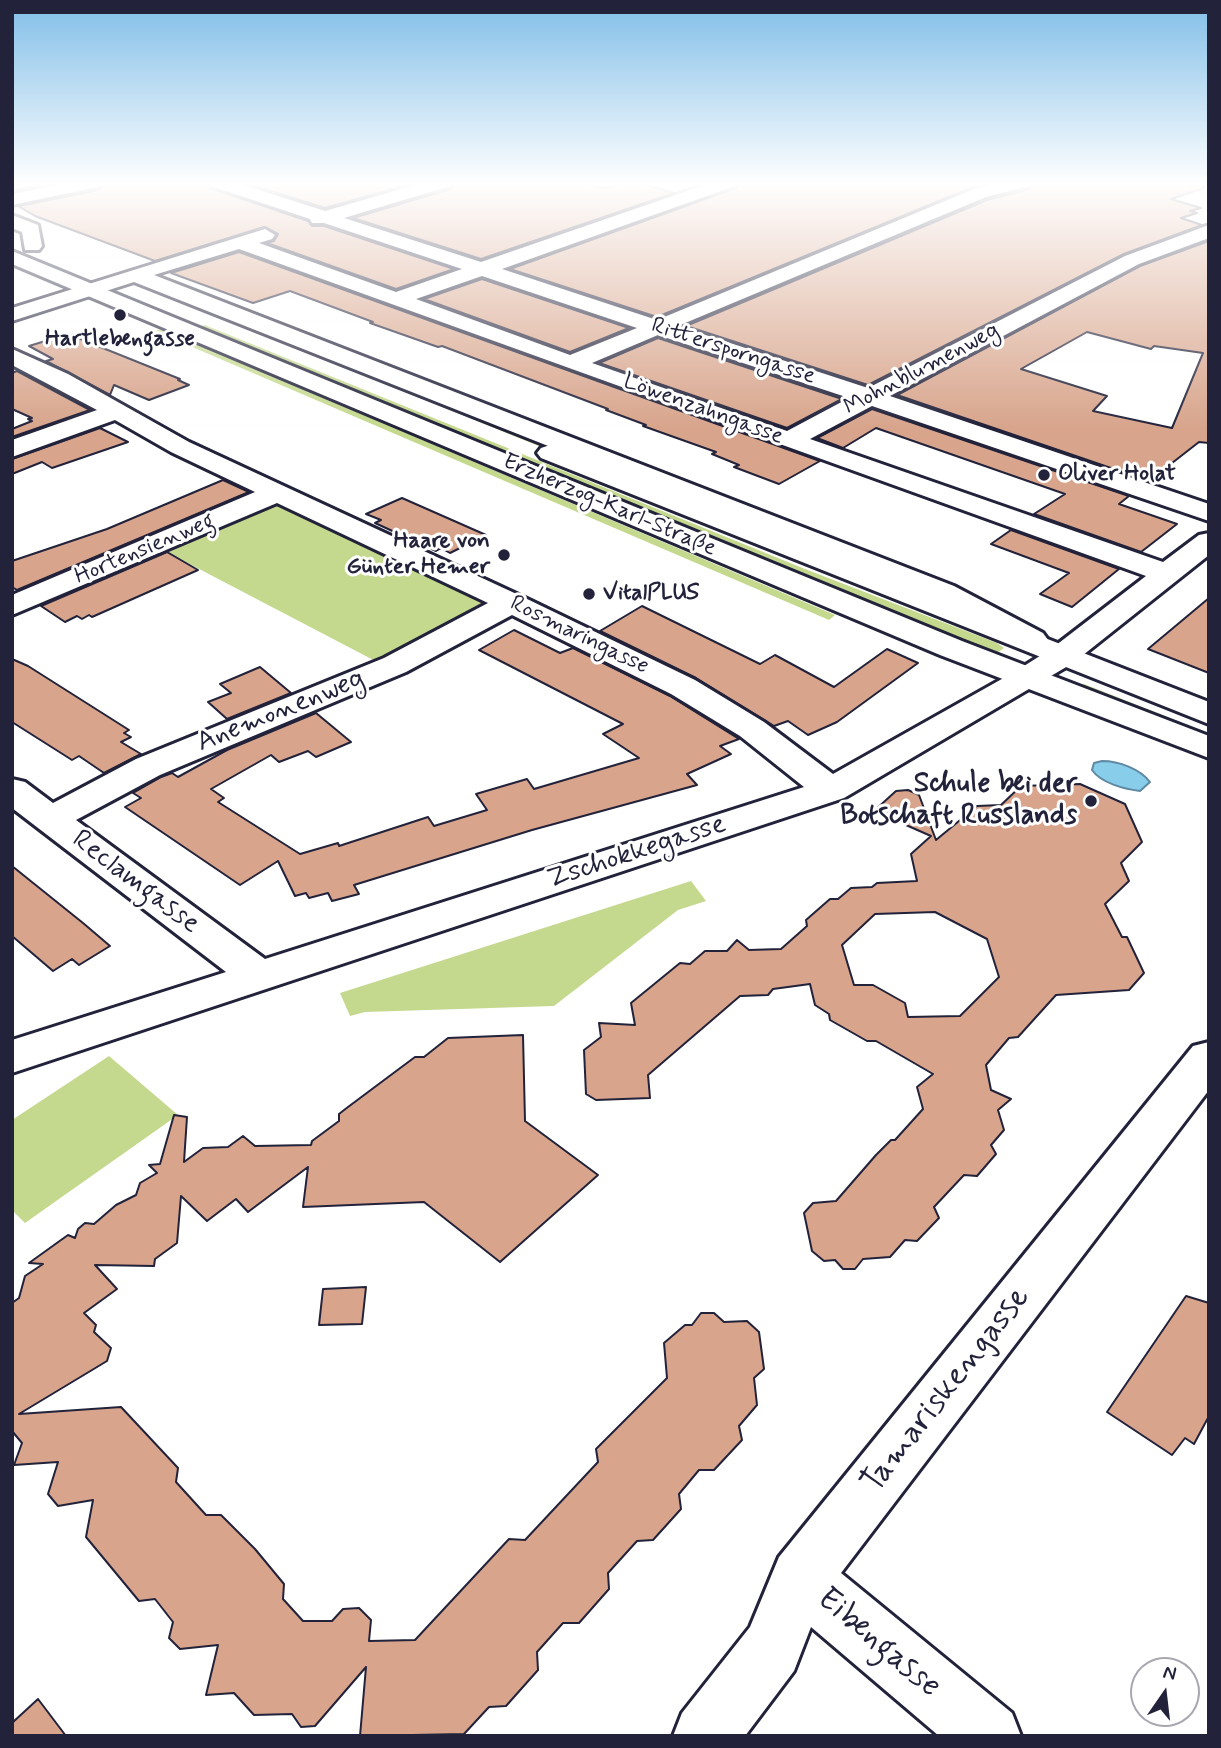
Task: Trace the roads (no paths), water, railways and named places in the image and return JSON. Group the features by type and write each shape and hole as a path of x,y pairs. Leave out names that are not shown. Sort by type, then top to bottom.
{"street":[{"name":"Erzherzog-Karl-Straße","path":"40,264 113,281 943,592 1062,656 1209,714"},
{"name":"Erzherzog-Karl-Straße","path":"73,264 1028,678 1209,748"},
{"path":"12,315 171,264"},
{"name":"Löwenzahngasse","path":"298,264 1168,574"},
{"name":"Rittersporngasse","path":"465,264 870,397 1209,513"},
{"path":"397,299 497,264"},
{"path":"571,363 811,264"},
{"name":"Mohnblumenweg","path":"788,440 1125,264"},
{"name":"Rosmaringasse","path":"12,356 277,493 683,687 752,729 831,790"},
{"path":"12,449 116,412"},
{"name":"Hortensienweg","path":"12,606 277,493"},
{"name":"Zschokkegasse","path":"12,1057 831,790 1062,656 1209,541"},
{"name":"Anemonenweg","path":"50,819 148,767 395,665 512,603"},
{"name":"Reclamgasse","path":"12,790 258,975"},
{"name":"Tamariskengasse","path":"705,1736 772,1649 800,1578 1209,1058"},
{"name":"Eibengasse","path":"800,1578 989,1736"}],"water":[{"path":"1102,761 1129,767 1150,782 1140,791 1107,782 1092,770 1094,763"}],"place":[{"name":"Hartlebengasse","path":"120,315"},
{"name":"Oliver Holat","path":"1044,475"},
{"name":"Haare von Günter Hemer","path":"504,555"},
{"name":"VitalPLUS","path":"589,594"},
{"name":"Schule bei der Botschaft Russlands","path":"1091,801"}]}
